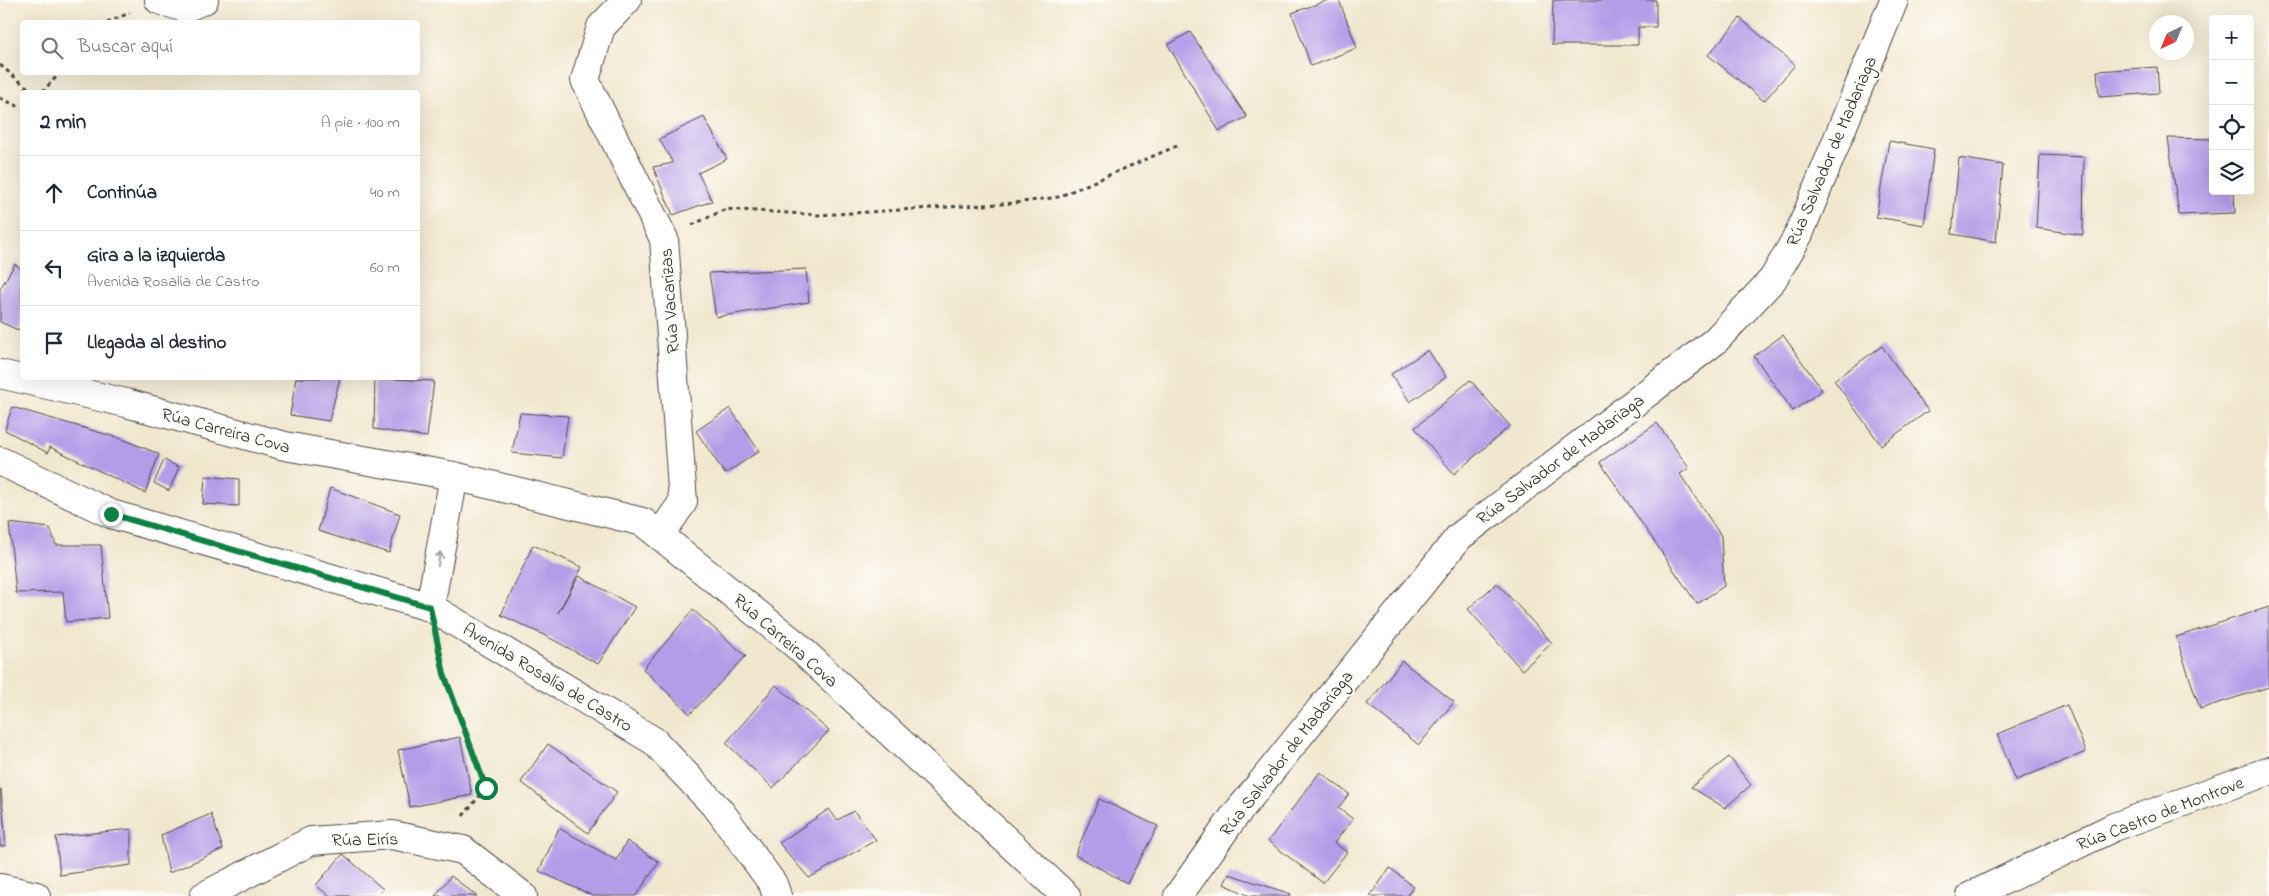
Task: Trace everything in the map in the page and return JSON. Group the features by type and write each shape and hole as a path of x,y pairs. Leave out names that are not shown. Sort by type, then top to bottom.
{"street":[{"path":"159,0 185,8 204,0"},
{"name":"Rúa Vacarizas","path":"627,0 600,28 585,80 664,239 684,502 660,535"},
{"name":"Rúa Salvador de Madariaga","path":"1178,896 1233,818 1459,537 1715,341 1773,278 1799,234 1894,0"},
{"name":"Rúa Carreira Cova","path":"0,374 20,379"},
{"name":"Rúa Carreira Cova","path":"26,380 126,403 285,446 454,476 643,522 795,644 1066,896"},
{"name":"Avenida Rosalía de Castro","path":"0,461 111,514 430,607 654,741 720,811 773,884 777,896"},
{"path":"430,607 454,476"},
{"name":"Rúa Castro de Montrove","path":"1971,896 2114,827 2269,772"},
{"name":"Rúa Eirís","path":"204,896 312,841 392,835 463,850 523,896"},
{"path":"0,888 36,896"}],"path":[{"path":"0,65 31,90"},
{"path":"44,90 58,75"},
{"path":"0,98 20,107"},
{"path":"664,239 726,209 818,215 1016,203 1058,197 1179,145"},
{"path":"430,607 444,674 486,788 438,845"}],"building":[{"path":"1328,0 1339,0 1357,48 1311,66 1292,13"},
{"path":"1553,0 1656,0 1656,27 1638,27 1638,45 1552,45"},
{"path":"1740,18 1795,65 1764,101 1708,55"},
{"path":"1190,32 1247,117 1219,131 1168,45"},
{"path":"2157,67 2159,93 2099,97 2097,71"},
{"path":"704,117 727,159 698,173 712,201 673,215 653,167 673,163 659,139"},
{"path":"2168,138 2209,139 2209,195 2234,195 2235,213 2179,215"},
{"path":"1889,141 1934,149 1924,225 1876,217"},
{"path":"2040,155 2084,157 2083,235 2036,228"},
{"path":"1959,158 2003,165 1996,242 1952,234"},
{"path":"15,264 20,268 20,327 18,330 0,322 0,289"},
{"path":"806,269 809,302 716,317 709,273"},
{"path":"1783,335 1822,390 1793,411 1754,356"},
{"path":"1882,346 1928,411 1881,445 1834,380"},
{"path":"1428,350 1446,377 1410,402 1391,374"},
{"path":"296,380 339,380 329,421 290,415"},
{"path":"375,380 434,381 427,437 374,429"},
{"path":"1470,380 1510,426 1454,474 1415,428"},
{"path":"12,407 122,439 159,454 145,493 50,447 48,453 5,430"},
{"path":"730,408 759,451 725,474 696,431"},
{"path":"520,413 568,416 562,458 512,453"},
{"path":"1657,423 1689,468 1680,474 1721,536 1724,586 1697,604 1600,462"},
{"path":"164,460 179,467 169,491 154,483"},
{"path":"205,476 239,479 239,506 203,504"},
{"path":"330,488 400,514 389,553 318,531"},
{"path":"9,523 50,528 56,545 101,545 108,618 66,622 63,592 16,593"},
{"path":"533,545 582,567 558,613 579,576 635,607 598,664 546,636 501,615"},
{"path":"1497,583 1552,643 1522,670 1468,609"},
{"path":"2269,607 2269,687 2200,709 2176,637"},
{"path":"693,610 746,656 690,714 643,669"},
{"path":"1402,661 1454,702 1419,745 1367,704"},
{"path":"776,685 829,731 773,788 726,743"},
{"path":"2067,705 2086,752 2016,780 1997,734"},
{"path":"460,737 472,795 410,807 398,750"},
{"path":"548,744 617,792 588,833 521,782"},
{"path":"1729,757 1751,785 1725,808 1691,787"},
{"path":"1320,772 1349,794 1338,808 1353,819 1334,843 1347,852 1323,883 1268,841"},
{"path":"1,789 6,846 0,846"},
{"path":"1099,799 1158,826 1127,883 1075,855"},
{"path":"829,809 837,820 854,811 876,840 809,878 779,843"},
{"path":"211,814 223,849 169,873 161,835"},
{"path":"559,828 616,860 627,841 659,862 636,896 593,896 539,871"},
{"path":"131,829 131,865 60,875 56,837"},
{"path":"343,854 383,889 377,896 329,896 316,885"},
{"path":"1390,868 1414,887 1407,896 1370,896"},
{"path":"1229,874 1291,894 1290,896 1250,896 1224,884"},
{"path":"451,876 477,896 435,896"}],"route":[{"path":"111,514 430,607 444,674 486,788"}]}
